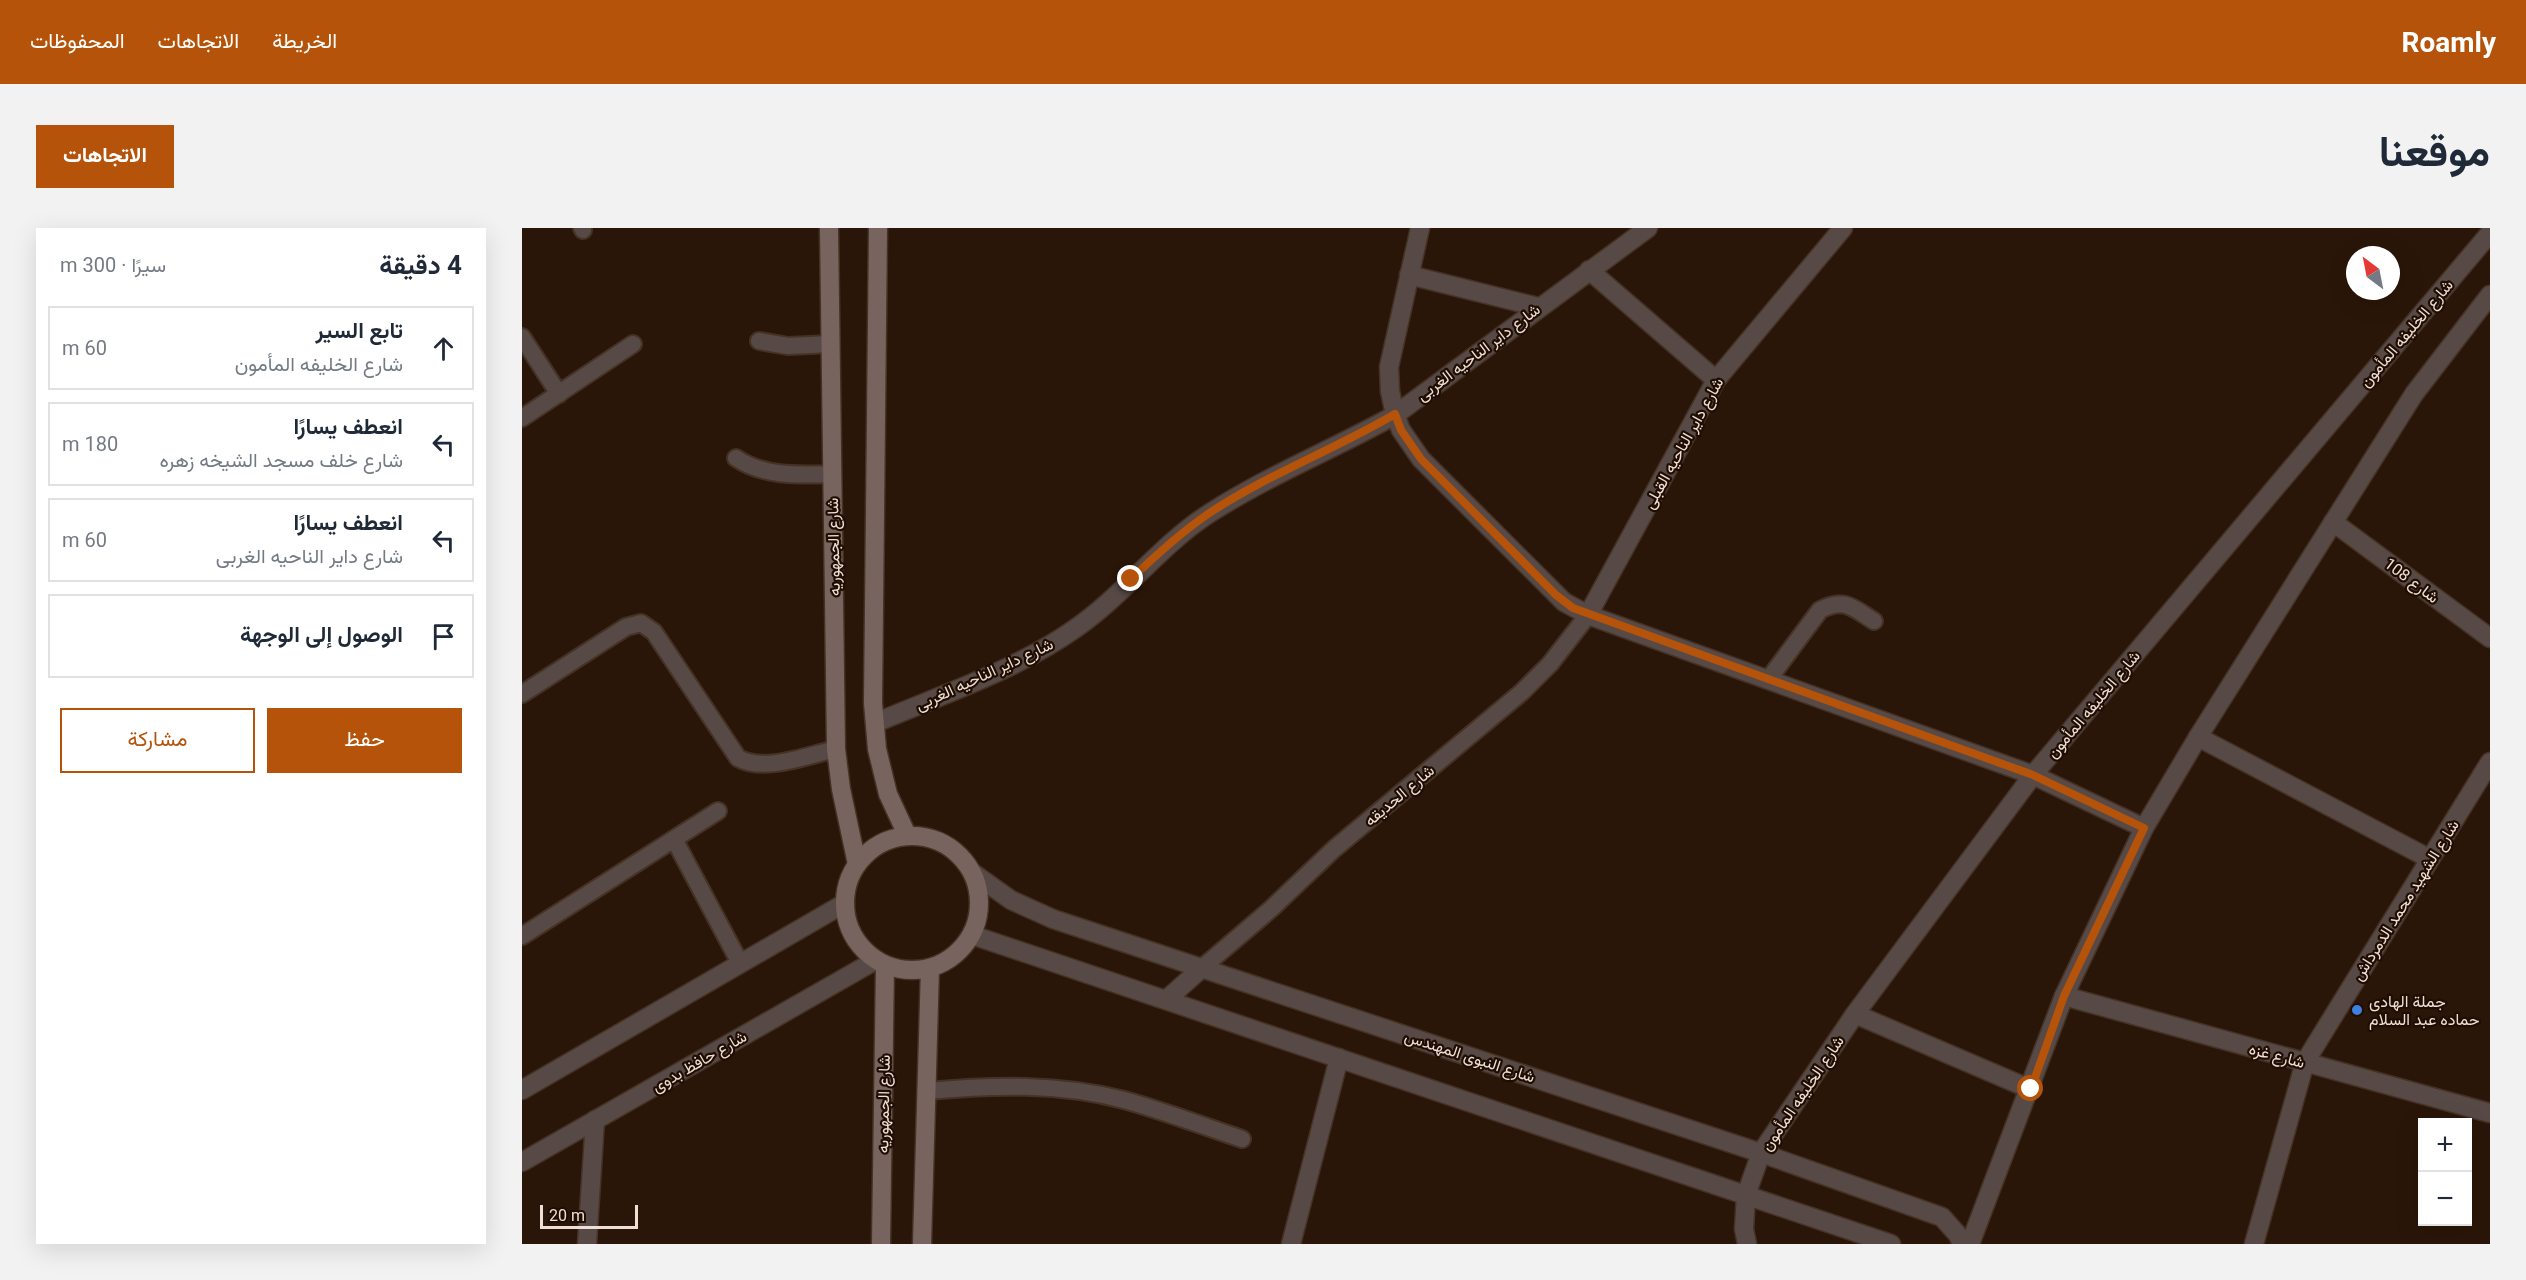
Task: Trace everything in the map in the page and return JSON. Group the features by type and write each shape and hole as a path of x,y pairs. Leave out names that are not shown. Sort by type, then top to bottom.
{"street":[{"name":"شارع الجمهوريه","path":"829,228 836,749 841,789 857,864"},
{"path":"878,228 873,703 877,749 888,794 907,835"},
{"path":"1420,228 1389,367 1390,391 1395,414 1406,438 1421,459 1556,595 1573,608 1588,615 2033,775 2144,828"},
{"name":"شارع داير الناحيه الغربى","path":"875,723 1024,659 1051,644 1106,605 1155,556 1209,513 1249,489 1357,436 1395,414 1648,228"},
{"name":"شارع داير الناحيه القبلى","path":"1588,615 1716,380 1843,228"},
{"name":"شارع الخليفه المأمون","path":"1747,1244 1744,1229 1746,1195 1761,1153 1855,1014 2033,775 2490,233"},
{"path":"1589,270 1716,380"},
{"path":"1409,275 1538,308"},
{"path":"1970,1244 2031,1089 2064,996 2144,828 2198,737 2414,394 2490,295"},
{"name":"شارع 108","path":"2333,522 2490,638"},
{"path":"2198,737 2430,860"},
{"name":"شارع الشهيد محمد الدمرداش","path":"2254,1244 2305,1062 2490,762"},
{"path":"907,835 927,837 946,844 962,856 973,873 980,904 972,935 947,961 930,968 900,969 881,962 863,949 853,935 847,919 845,903 848,882 857,864 870,850 888,840 907,835"},
{"name":"شارع النبوى المهندس","path":"973,873 1011,900 1053,919 1761,1153 1942,1217 1951,1225 1962,1244"},
{"path":"522,1090 845,903"},
{"path":"972,935 1891,1244"},
{"name":"شارع الجمهوريه","path":"881,962 881,1244"},
{"name":"شارع حافظ بدوى","path":"522,1162 881,962"},
{"path":"1166,1000 1203,967"},
{"path":"922,1244 930,968"},
{"name":"شارع غزه","path":"2064,996 2490,1113"},
{"path":"1855,1014 2031,1089"},
{"path":"1291,1244 1339,1058"},
{"path":"588,1244 595,1120"}],"lane":[{"path":"522,337 559,394"},
{"path":"759,341 788,346 831,344"},
{"path":"522,418 633,344"},
{"path":"736,458 751,467 767,472 832,474"},
{"path":"1768,680 1820,610 1839,603 1848,604 1874,621"},
{"name":"شارع الحديقه","path":"1203,967 1272,908 1334,849 1522,692 1550,664 1588,615"},
{"path":"522,694 626,627 641,623 654,632 738,758 746,763 765,765 836,749"},
{"path":"522,936 718,812"},
{"path":"674,839 740,963"},
{"path":"927,1091 976,1086 1075,1091 1123,1100 1242,1139"}],"place":[{"name":"جملة الهادى حماده عبد السلام","path":"2357,1010"}],"route":[{"path":"1131,579 1181,533 1209,513 1249,489 1357,436 1395,414 1401,430 1421,459 1556,595 1573,608 2033,775 2144,828 2064,996 2031,1089"}]}
